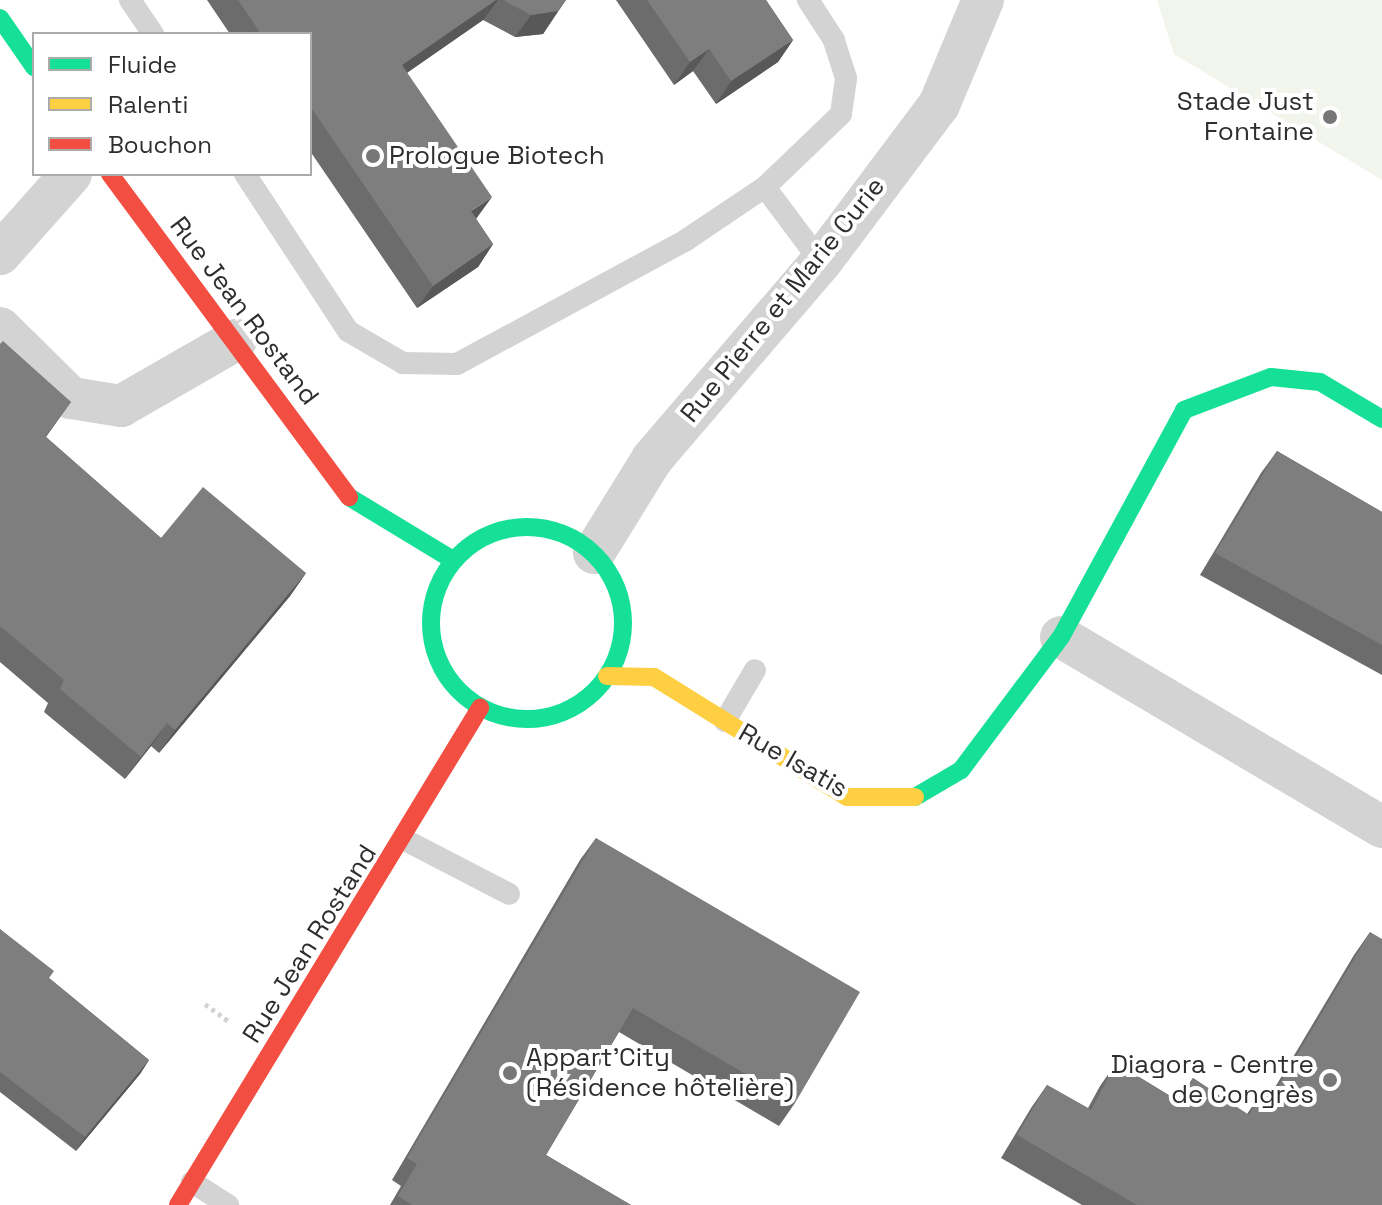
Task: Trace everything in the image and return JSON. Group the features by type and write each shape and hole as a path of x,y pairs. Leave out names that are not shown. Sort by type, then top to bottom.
{"street":[{"name":"Rue Pierre et Marie Curie","path":"594,553 652,459 821,262 939,105 983,0"},
{"path":"0,18 32,64"},
{"path":"0,254 69,176"},
{"name":"Rue Jean Rostand","path":"112,176 236,340 353,502 453,560"},
{"path":"0,328 71,398 121,406 236,340"},
{"name":"Rue Isatis","path":"607,676 654,677 847,797 920,797 961,770 1061,637 1184,410 1222,390 1271,377 1320,382 1382,419"},
{"path":"527,527 561,533 594,553 610,573 624,619 607,676 551,717 515,719 480,708 440,667 432,641 431,610 453,560 500,530 527,527"},
{"path":"1061,637 1382,827"},
{"name":"Rue Jean Rostand","path":"178,1205 405,840 480,708"}],"lane":[{"path":"130,0 152,32"},
{"path":"246,176 348,331 403,363 457,364 686,240 765,187 841,114 846,78 834,40 808,0"},
{"path":"765,187 821,262"},
{"path":"725,721 755,670"},
{"path":"405,840 509,894"},
{"path":"192,1182 228,1205"}],"shaded area":[{"name":"Stade Just Fontaine","path":"1157,0 1382,0 1382,180 1174,54"}],"building":[{"name":"Prologue Biotech","path":"238,0 496,0 402,65 492,197 471,211 493,244 433,286 312,109 312,32 260,32"},
{"path":"503,0 566,0 558,11 531,15"},
{"path":"647,0 766,0 793,40 731,81 709,49 690,62"},
{"path":"3,341 71,402 45,436 161,538 203,487 306,573 175,730 167,723 141,757 60,689 64,680 0,626 0,344"},
{"path":"1277,451 1382,512 1382,645 1215,553"},
{"path":"596,838 860,992 795,1103 633,1008 546,1155 631,1205 412,1205 398,1196 417,1164 407,1158"},
{"path":"0,929 54,971 49,978 149,1060 85,1137 0,1072"},
{"name":"Diagora - Centre de Congrès","path":"1370,932 1382,939 1382,1205 1137,1205 1017,1135 1047,1085 1091,1110 1116,1063 1178,1101 1193,1078 1249,1115 1264,1089 1273,1095"}],"traffic: fast":[{"path":"0,18 32,64"},
{"path":"915,797 961,770 1061,637 1184,410 1271,377 1320,382 1382,419"},
{"path":"349,497 453,560"},
{"path":"527,527 564,534 595,555 616,586 623,623 616,660 595,691 564,712 527,719 490,712 459,691 438,660 431,623 438,586 459,555 490,534 527,527"}],"traffic: slow":[{"path":"607,676 654,677 847,797 915,797"}],"traffic: jam":[{"path":"111,176 349,497"},
{"path":"178,1205 480,708"}],"place":[{"name":"Stade Just Fontaine","path":"1330,117"},
{"name":"Prologue Biotech","path":"373,156"},
{"name":"Appart'City (Résidence hôtelière)","path":"510,1073"},
{"name":"Diagora - Centre de Congrès","path":"1330,1080"}]}
